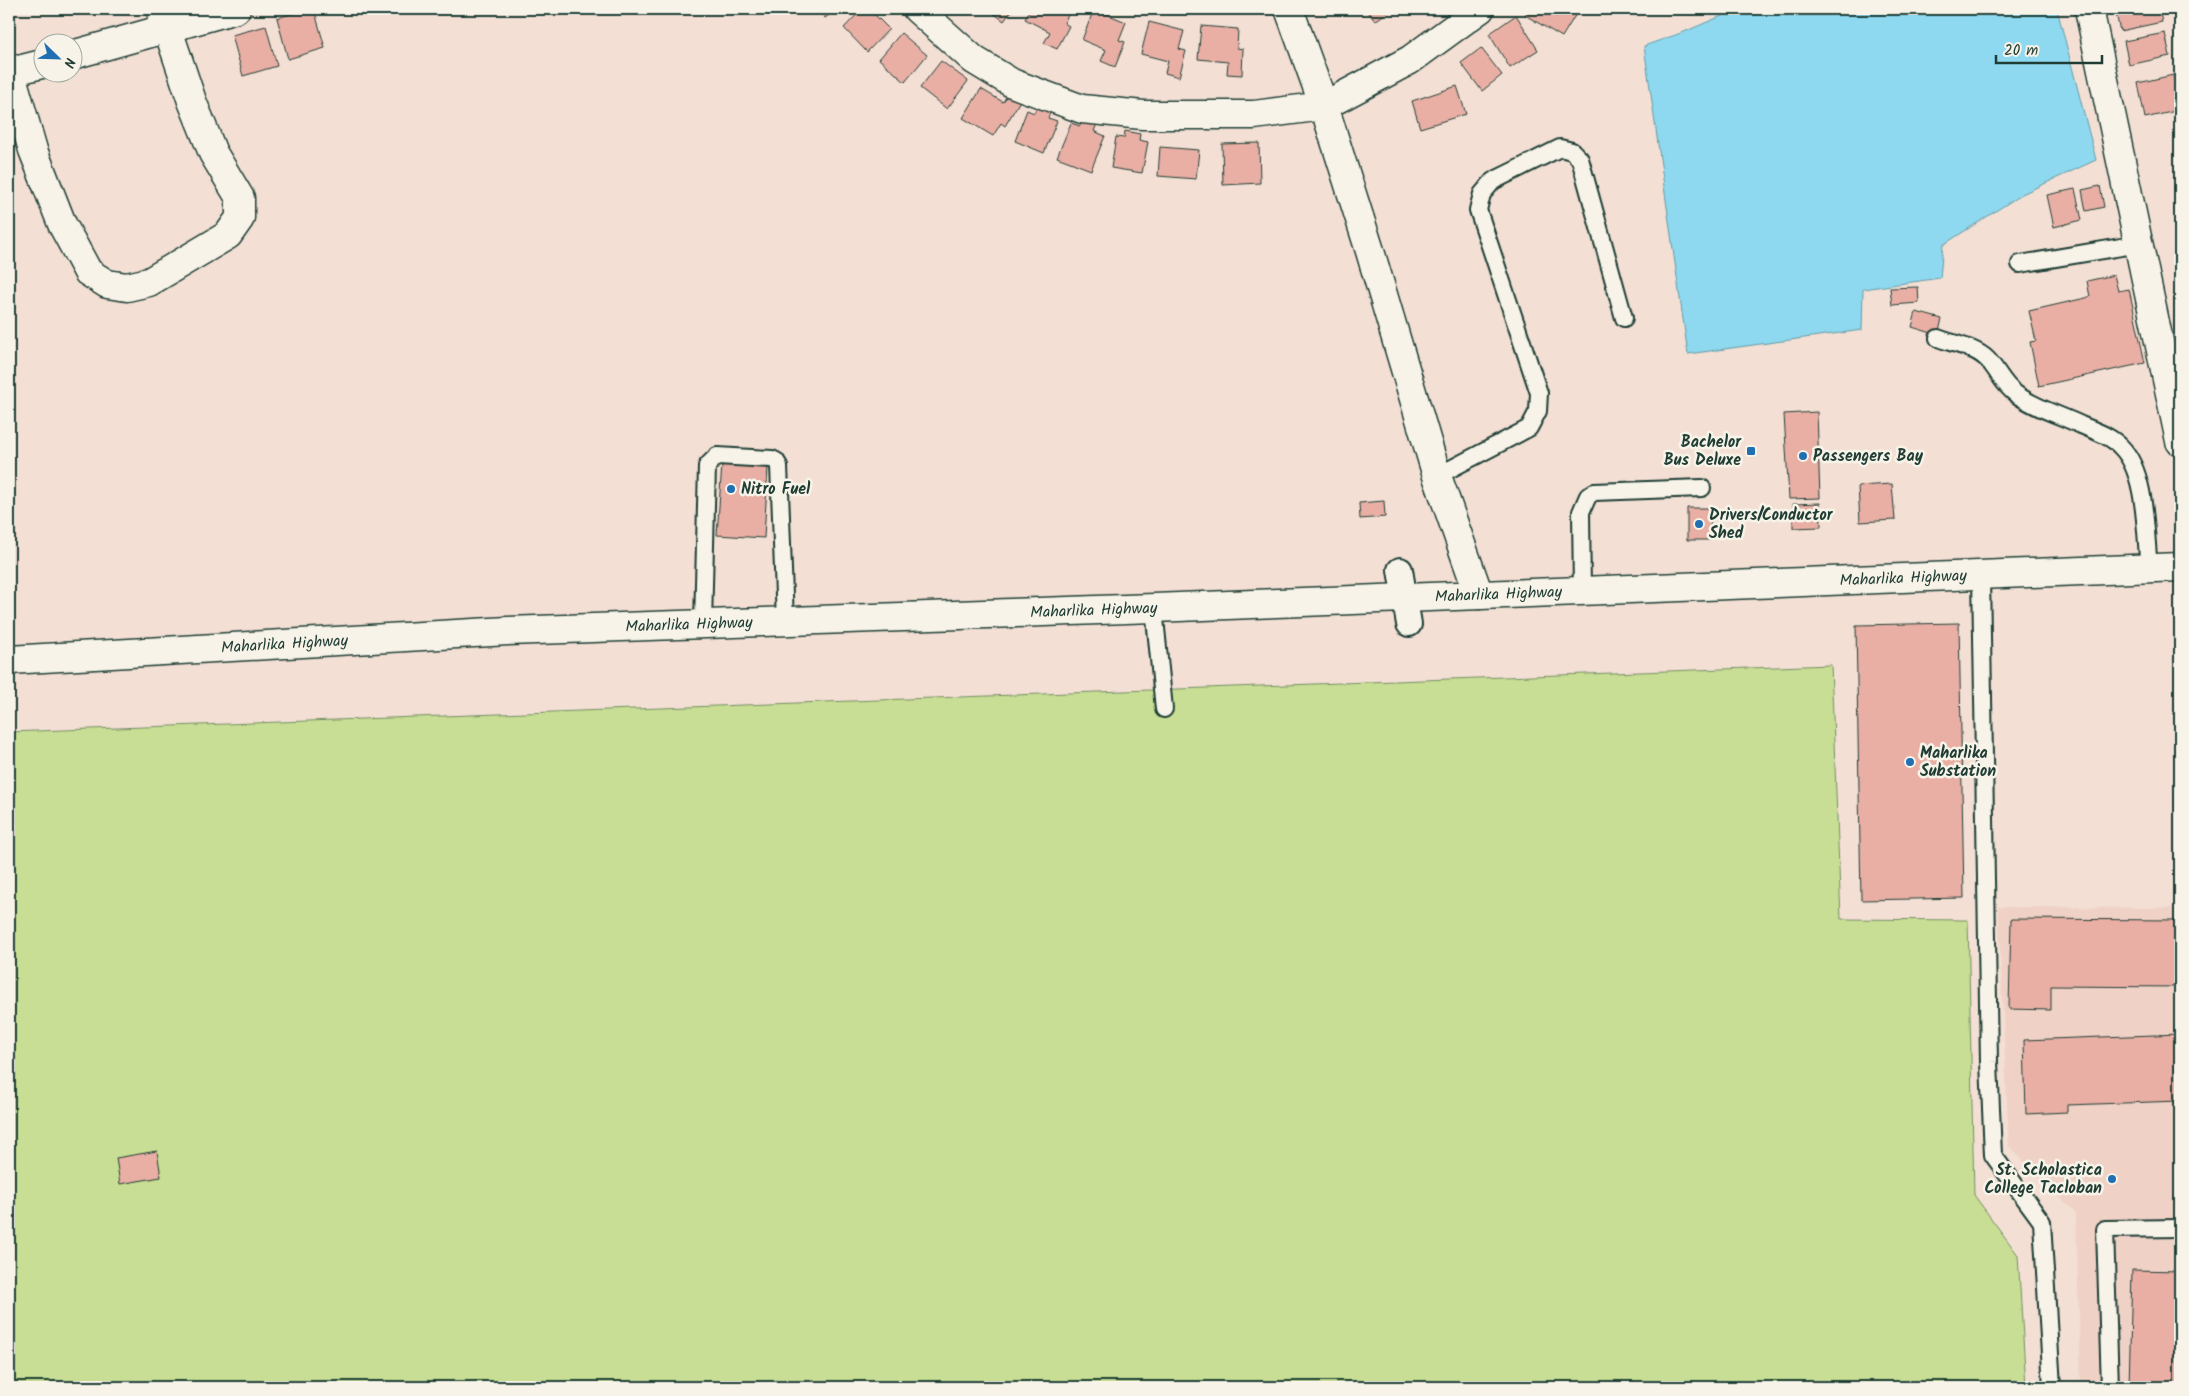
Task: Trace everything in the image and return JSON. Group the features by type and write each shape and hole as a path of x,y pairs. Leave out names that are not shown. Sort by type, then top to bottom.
{"main road":[{"path":"82,52 164,20 236,9"},
{"path":"917,9 974,60 1012,84 1082,108 1143,115 1188,116 1254,115 1324,106 1410,60 1480,9"},
{"path":"1289,9 1324,106 1373,260 1437,476 1479,596"},
{"path":"2089,9 2180,441"},
{"path":"32,66 10,69 34,150 62,224 88,272 107,284 127,288 149,282 228,235 240,218 240,198 213,152 192,101 164,20"},
{"name":"Maharlika Highway","path":"9,660 508,631 1154,608 1407,611 1479,596 2180,567"}],"street":[{"path":"1400,570 1407,611"}],"lane":[{"path":"1437,476 1529,428 1538,411 1539,393 1478,210 1482,194 1494,181 1560,148 1572,152 1580,159 1624,318"},
{"path":"2020,264 2139,244"},
{"path":"1938,338 1979,352 1988,360 2004,384 2016,394 2032,404 2103,434 2121,447 2135,467 2141,496 2149,568"},
{"path":"703,624 707,466 717,456 772,460 776,461 779,466 785,621"},
{"path":"1582,591 1580,512 1588,496 1594,492 1702,488"},
{"path":"1982,575 1989,1062 1993,1155 2042,1222 2052,1387"},
{"path":"1154,608 1164,709"},
{"path":"2110,1387 2105,1228 2180,1228"}],"shaded area":[{"name":"St. Scholastica College Tacloban","path":"1998,907 2180,908 2180,1387 2081,1387 2076,1213 2009,1146"}],"green space":[{"path":"1831,665 1841,919 1968,920 1974,1195 2018,1255 2026,1387 9,1387 9,732"}],"water":[{"path":"1738,9 2057,9 2096,160 2022,194 1943,245 1940,278 1863,289 1862,330 1688,354 1644,46 1684,32"}],"building":[{"path":"314,9 325,48 288,59 277,18"},
{"path":"818,9 837,9 825,18"},
{"path":"862,9 869,9 889,29 867,52 844,28"},
{"path":"995,9 1013,9 1004,21 992,12"},
{"path":"1030,9 1071,9 1064,23 1069,26 1057,49 1044,43 1050,32 1025,19"},
{"path":"1094,9 1126,22 1119,40 1125,42 1115,67 1101,61 1106,50 1082,40"},
{"path":"1366,9 1392,9 1375,21"},
{"path":"1529,9 1579,9 1562,37 1525,15"},
{"path":"1676,9 1695,9 1692,15"},
{"path":"2115,9 2159,9 2162,22 2120,31"},
{"path":"1516,15 1538,50 1510,68 1489,34"},
{"path":"1149,22 1184,31 1179,49 1186,51 1179,77 1165,73 1168,61 1141,54"},
{"path":"266,26 277,66 243,76 232,35"},
{"path":"1201,26 1238,29 1237,48 1243,49 1242,75 1227,74 1228,62 1198,59"},
{"path":"901,33 927,55 905,82 879,59"},
{"path":"2165,33 2170,56 2129,65 2124,41"},
{"path":"1481,48 1502,75 1482,91 1461,63"},
{"path":"941,61 968,81 947,109 920,88"},
{"path":"2173,75 2180,110 2145,118 2138,83"},
{"path":"1457,86 1466,114 1420,128 1412,101"},
{"path":"981,89 1003,102 1009,92 1021,99 1005,126 1001,123 993,136 963,118"},
{"path":"1037,106 1051,111 1048,118 1057,121 1044,153 1015,141 1027,110 1034,113"},
{"path":"1083,119 1097,124 1094,131 1105,136 1091,170 1057,157 1071,123 1080,126"},
{"path":"1125,131 1140,134 1139,140 1148,142 1142,173 1111,168 1116,137 1124,138"},
{"path":"1259,143 1260,183 1223,185 1222,144"},
{"path":"1160,147 1199,150 1196,179 1158,176"},
{"path":"2100,186 2104,207 2086,211 2082,190"},
{"path":"2075,189 2082,220 2054,227 2047,195"},
{"path":"2114,275 2118,291 2129,289 2145,363 2039,386 2030,342 2036,341 2029,311 2090,297 2087,281"},
{"path":"1918,287 1919,303 1892,305 1890,288"},
{"path":"1916,312 1942,319 1938,335 1912,327"},
{"name":"Passengers Bay","path":"1817,412 1820,498 1789,499 1784,414"},
{"path":"722,464 768,466 764,538 717,535"},
{"path":"1892,484 1895,520 1860,522 1858,486"},
{"path":"1384,501 1385,517 1360,519 1359,503"},
{"path":"1820,503 1821,527 1793,528 1793,504"},
{"name":"Drivers/Conductor Shed","path":"1687,508 1710,508 1711,540 1687,540"},
{"name":"Maharlika Substation","path":"1959,623 1964,898 1861,900 1856,625"},
{"path":"2011,919 2180,920 2180,987 2051,986 2051,1010 2009,1009"},
{"path":"2180,1034 2180,1101 2067,1105 2067,1112 2026,1114 2024,1040"},
{"path":"157,1151 161,1177 120,1184 116,1158"},
{"path":"2132,1270 2180,1271 2180,1387 2129,1387"}],"place":[{"name":"Bachelor Bus Deluxe","path":"1751,451"},
{"name":"Passengers Bay","path":"1803,456"},
{"name":"Nitro Fuel","path":"731,489"},
{"name":"Drivers/Conductor Shed","path":"1699,524"},
{"name":"Maharlika Substation","path":"1910,762"},
{"name":"St. Scholastica College Tacloban","path":"2112,1179"}]}
